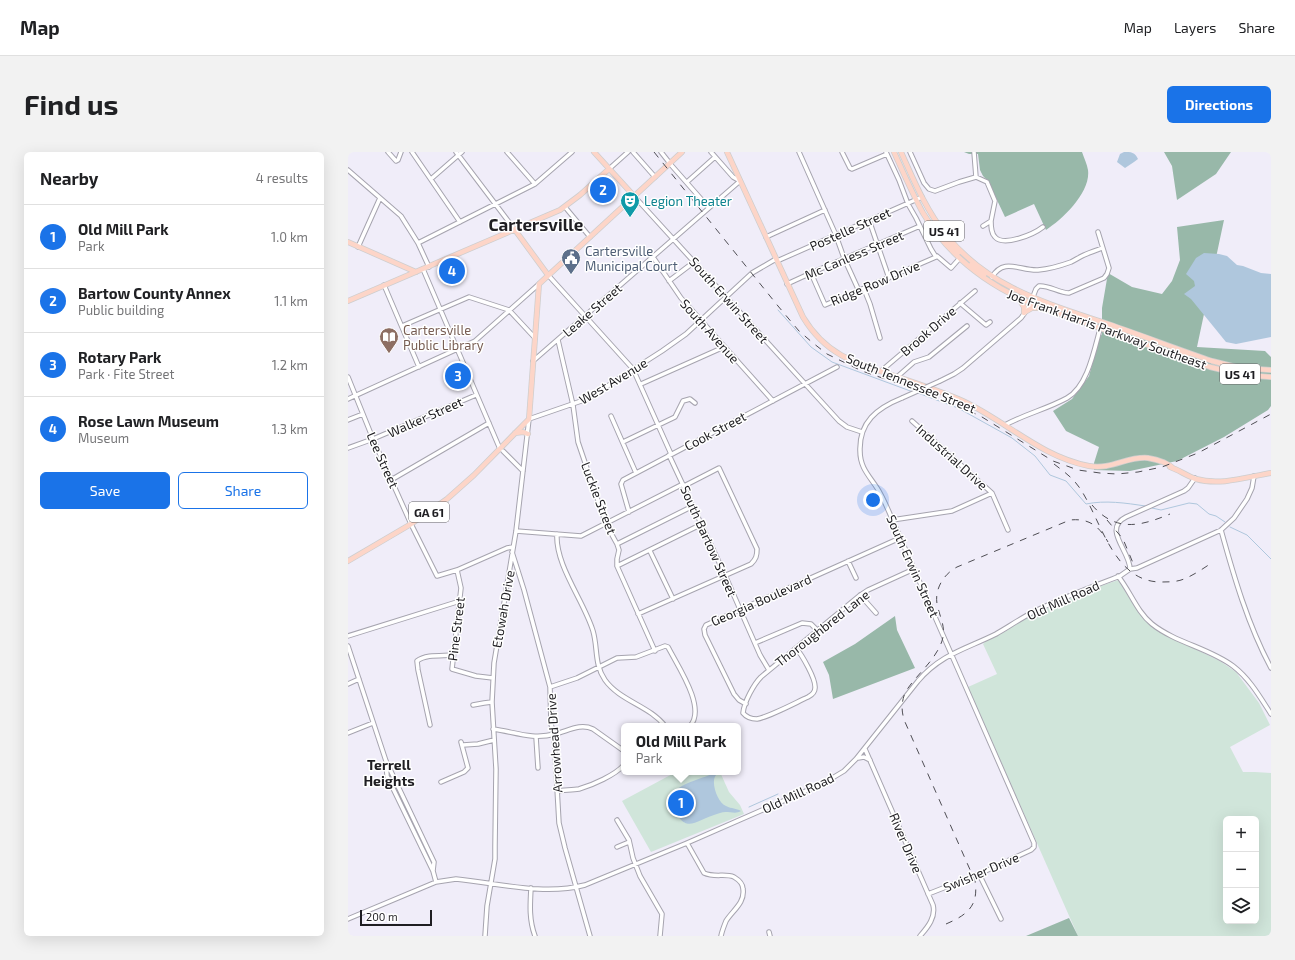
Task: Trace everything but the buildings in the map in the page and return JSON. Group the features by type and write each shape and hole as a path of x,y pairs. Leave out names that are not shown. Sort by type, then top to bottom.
{"main road":[{"path":"594,152 634,196"},
{"path":"540,284 682,152"},
{"name":"South Tennessee Street","path":"727,152 776,260 806,321 823,342 835,352 850,360 962,401 981,410 1046,451 1084,465 1103,467 1112,466 1129,460 1147,458 1164,463 1195,478 1216,482 1271,473"},
{"name":"Joe Frank Harris Parkway Southeast","path":"894,152 919,198 933,228 958,257 984,279 1000,289 1018,298 1070,311 1161,350 1244,375 1271,377"},
{"path":"898,152 919,198"},
{"name":"Joe Frank Harris Parkway Southeast","path":"901,152 919,198 953,242 972,261 992,276 1042,308 1093,326 1101,325 1154,344 1172,346 1211,364 1271,370"},
{"path":"348,301 556,213 609,169"},
{"path":"515,230 548,275"},
{"path":"348,242 416,272"},
{"path":"958,257 1004,287 1032,301"},
{"path":"406,268 408,272 407,276"},
{"name":"Etowah Drive","path":"529,419 540,284"},
{"path":"1018,298 1024,305 1025,313 1033,308 1042,308"},
{"path":"1058,313 1101,325"},
{"path":"1093,326 1098,334"},
{"path":"1211,364 1242,372 1261,374 1271,373"},
{"name":"West Avenue","path":"348,561 411,524 450,496 501,450 529,419"},
{"path":"515,433 524,432 528,434"}],"street":[{"path":"388,152 396,161 398,160 401,152"},
{"path":"412,152 460,222"},
{"path":"431,179 457,154 462,152"},
{"path":"507,152 535,184"},
{"path":"418,243 535,184 572,152"},
{"path":"609,169 628,152"},
{"path":"633,152 655,177"},
{"path":"661,152 709,208"},
{"path":"711,152 733,177 740,181"},
{"path":"799,152 859,291"},
{"path":"842,152 851,169 887,153 908,204 936,257 937,256 951,268 958,257"},
{"path":"910,152 924,183 929,189 937,191 976,177 987,182 995,201 992,233 1000,240 1005,241 1023,237 1037,232 1043,227"},
{"path":"974,152 976,177"},
{"path":"457,154 515,230"},
{"path":"687,182 715,157"},
{"path":"348,170 401,216 418,243 429,267"},
{"name":"Leake Street","path":"533,360 558,340 740,181"},
{"name":"South Erwin Street","path":"634,196 839,421 844,425 862,432 860,455 863,467 880,494 914,569 1034,843 1033,849"},
{"path":"358,247 380,198"},
{"name":"Postelle Street","path":"776,260 919,198"},
{"path":"565,207 590,237"},
{"path":"766,237 825,210"},
{"path":"869,220 888,278"},
{"path":"983,226 992,222"},
{"name":"Mc Canless Street","path":"788,284 844,258 920,226"},
{"path":"862,432 866,424 879,409 889,403 940,381 963,368 1025,313 1032,301 1036,289 1040,286 1067,294 1106,276 1108,271 1107,261 1098,232"},
{"path":"992,276 1005,266 1014,266 1030,270 1050,268 1071,262 1081,256 1102,248"},
{"name":"South Avenue","path":"653,257 681,298 700,321 773,401"},
{"name":"Ridge Row Drive","path":"810,273 825,305 936,257"},
{"name":"West Avenue","path":"529,419 592,396 678,340 752,273 776,260"},
{"path":"669,281 694,262"},
{"path":"423,269 501,450 523,471"},
{"name":"South Bartow Street","path":"548,275 633,369 659,424 670,454 755,643 769,670"},
{"path":"348,399 478,339 540,284"},
{"path":"384,285 419,367"},
{"path":"864,289 880,338"},
{"name":"Brook Drive","path":"881,371 975,291"},
{"path":"402,326 440,308 469,297 509,310 535,338"},
{"path":"960,303 986,325 990,322"},
{"path":"1006,426 1028,414 1066,398 1076,391 1085,378 1101,325"},
{"path":"897,377 914,362 929,357 967,326"},
{"name":"Luckie Street","path":"558,340 573,404 578,442 606,524 617,544 617,566 655,651"},
{"path":"641,384 724,347"},
{"name":"Cook Street","path":"629,512 621,482 670,454 837,367"},
{"name":"Lee Street","path":"348,377 373,439 411,524 437,576 457,570 506,548 513,547"},
{"name":"Walker Street","path":"348,448 373,439 476,395"},
{"path":"623,442 675,416 683,401 690,399 695,403"},
{"path":"348,420 363,414"},
{"path":"611,416 636,473"},
{"name":"Etowah Drive","path":"485,936 487,906 496,846 496,786 492,702 493,678 496,646 516,531 529,419"},
{"name":"Industrial Drive","path":"912,421 992,493 1008,530"},
{"path":"392,480 489,423"},
{"path":"860,442 853,429 866,424"},
{"path":"516,531 581,536 719,468 757,550 755,560 751,564 638,614"},
{"name":"Old Mill Road","path":"348,919 436,882 456,879 554,890 576,887 594,882 824,783 844,771 858,758 922,676 936,663 951,654 995,634 1037,610 1124,574 1130,569 1137,568 1221,530 1234,518 1247,499 1252,488 1254,476"},
{"path":"1130,569 1127,558 1116,534 1118,523 1124,518 1184,491 1191,485 1195,478"},
{"name":"Industrial Drive","path":"892,520 952,511 992,493"},
{"path":"617,544 694,506"},
{"path":"617,566 702,524"},
{"path":"1221,530 1232,570 1249,617 1263,653 1271,668"},
{"path":"557,534 557,547 559,554 593,630 596,657 605,680 615,690 654,715 662,723"},
{"name":"Georgia Boulevard","path":"746,704 739,700 734,694 704,631 705,626 708,623 900,538"},
{"path":"650,551 673,599"},
{"name":"Arrowhead Drive","path":"512,552 524,590 550,687 551,724 554,734 559,822 590,936"},
{"path":"848,561 856,578"},
{"name":"Thoroughbred Lane","path":"746,704 755,684 769,670 860,595 914,569"},
{"name":"Pine Street","path":"457,570 461,588 451,666 454,670 476,676 493,678"},
{"path":"1118,576 1141,612 1151,623 1170,636 1213,655 1233,666 1248,679 1271,714"},
{"path":"860,595 876,614"},
{"path":"348,636 460,601"},
{"path":"755,643 802,623 811,624 817,630"},
{"path":"348,646 386,762 387,776 433,871 436,882"},
{"path":"550,687 577,678 617,658 636,657 655,651 662,647 668,647 693,697 696,712 695,719 692,723"},
{"path":"746,704 743,712 745,716 757,719 808,698 813,694 815,684 805,661 796,648"},
{"path":"430,725 417,661 420,658 453,655"},
{"path":"348,684 359,679"},
{"path":"472,705 492,702"},
{"path":"348,733 373,723"},
{"path":"493,729 536,737 554,734 580,726 589,727 621,749"},
{"path":"536,737 538,768"},
{"path":"441,782 464,772 468,768 462,743 478,744 494,740"},
{"name":"River Drive","path":"865,749 933,905 934,912 930,922 920,936"},
{"path":"858,758 864,757 871,761"},
{"path":"557,791 578,789 590,785 613,774 621,768"},
{"path":"617,820 629,842 635,864 643,882 662,914 660,936"},
{"path":"617,847 629,842"},
{"path":"687,843 704,873 713,876 734,877 743,886 743,900 725,923 721,936"},
{"name":"Swisher Drive","path":"928,894 980,874 1033,849"},
{"path":"980,874 1001,919"},
{"path":"531,888 530,914 535,936"},
{"path":"769,932 770,936"}],"green space":[{"path":"964,152 1082,152 1088,168 1088,178 1081,196 1068,212 1046,230 1034,204 1005,217 988,181 980,170 978,154 969,154"},
{"path":"1164,152 1231,152 1216,174 1177,200 1172,166"},
{"path":"1224,220 1197,347 1265,351 1271,357 1271,406 1268,410 1224,437 1177,461 1130,471 1094,470 1094,463 1099,447 1066,431 1053,411 1072,399 1089,376 1099,339 1102,334 1102,308 1108,273 1132,287 1162,294 1172,281 1180,260 1177,227"},
{"path":"461,363 469,382 455,388 448,369"},
{"path":"1118,580 1139,613 1160,632 1220,661 1236,672 1259,703 1270,725 1230,747 1243,772 1271,773 1271,936 1078,936 968,687 997,674 983,644 987,640 1006,631 1029,616 1092,589"},
{"path":"895,616 897,630 915,668 833,699 829,675 823,662 855,644"},
{"path":"670,775 721,775 729,792 740,805 744,814 651,852 622,801"},
{"path":"1069,918 1078,936 1026,936"}],"water":[{"path":"1129,152 1136,155 1138,159 1125,168 1117,162 1120,154"},
{"path":"1204,253 1227,256 1237,265 1261,273 1271,274 1271,337 1236,344 1226,342 1191,299 1184,294 1195,286 1194,281 1186,274 1196,258"},
{"path":"709,775 716,775 714,778 714,787 720,801 730,808 741,811 736,813 723,812 690,824 685,823 680,819 670,800 677,790 689,783"}],"waterway":[{"path":"778,310 811,347 832,362 913,392"},
{"path":"918,393 958,408 1012,438 1035,456 1050,475 1066,481 1086,504 1108,502 1145,506"},
{"path":"1152,508 1161,510 1189,503 1197,504 1209,514 1216,516 1225,522"},
{"path":"1230,527 1247,535 1271,559"},
{"path":"749,807 778,794"}],"railway":[{"path":"654,152 799,331 827,354 862,371 949,401 982,417 1053,461 1078,470 1117,474 1138,472 1162,467 1198,453 1271,414"},
{"path":"1054,464 1070,477 1079,487 1110,546 1119,560 1130,571 1144,579 1160,582 1172,582 1188,577 1213,562"},
{"path":"1092,505 1110,520 1120,523 1139,524 1170,514"},
{"path":"946,924 960,917 970,908 975,897 975,881 905,722 902,706 906,691 935,655 942,641 943,624 937,602 940,584 943,579 957,567 1070,520 1083,520 1093,524 1108,542"},
{"path":"1107,520 1123,539 1133,563"}],"place":[{"name":"Bartow County Annex","path":"603,190"},
{"name":"Legion Theater","path":"630,218"},
{"name":"Rose Lawn Museum","path":"452,271"},
{"name":"Cartersville Municipal Court","path":"571,275"},
{"name":"Cartersville Public Library","path":"389,354"},
{"name":"Rotary Park","path":"458,376"},
{"name":"Old Mill Park","path":"681,803"}],"district":[{"name":"Cartersville","path":"536,224"},
{"name":"Terrell Heights","path":"389,772"}]}
